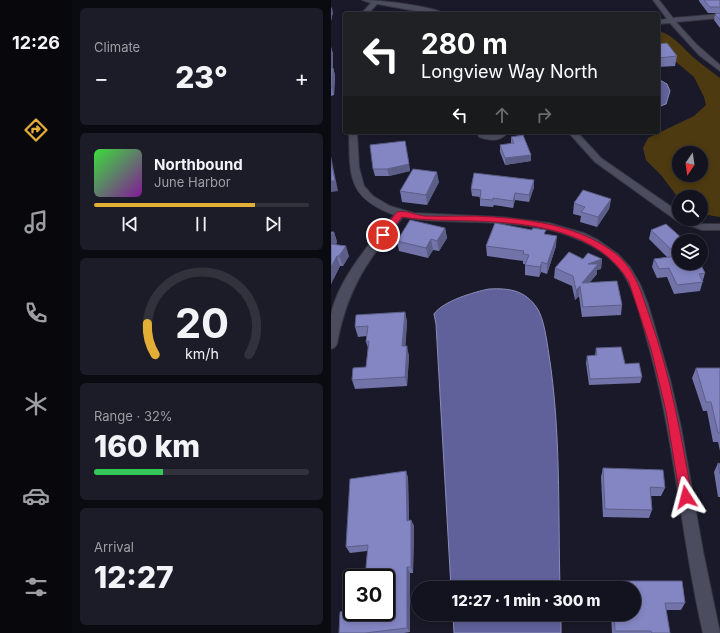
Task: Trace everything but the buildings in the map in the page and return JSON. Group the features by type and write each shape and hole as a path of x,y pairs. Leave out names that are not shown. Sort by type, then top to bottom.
{"street":[{"path":"365,0 433,12"},
{"path":"656,0 670,20 695,48 720,69"},
{"path":"366,12 376,1"},
{"path":"660,20 720,16"},
{"path":"353,134 357,178 360,188 368,197 377,203 400,214 424,218 475,218 504,220 562,230 583,237 598,245 614,257 627,271 633,282 646,317 669,400 695,556 712,633"},
{"path":"482,134 490,138 499,137 502,134"},
{"path":"574,134 598,160 672,212"},
{"path":"331,344 338,309 349,283 360,263 400,214"},
{"path":"700,226 720,227"}],"shaded area":[{"path":"660,32 677,41 696,60 720,78 720,217 708,215 708,190 672,190 661,175 646,160 643,148 648,138 660,134 660,132 694,116 706,105 704,97 694,77 675,61 660,45"}],"water":[{"path":"660,80 667,84 670,91 666,104 660,106"},
{"path":"489,289 516,291 527,297 537,308 543,324 553,384 557,442 560,581 451,581 436,324 434,314 438,309 451,301 475,292"},
{"path":"453,621 561,621 561,633 454,633"}],"route":[{"path":"383,235 400,214 424,218 475,218 504,220 521,222 572,233 591,240 614,257 622,264 633,282 656,349 678,443 686,497"}]}
